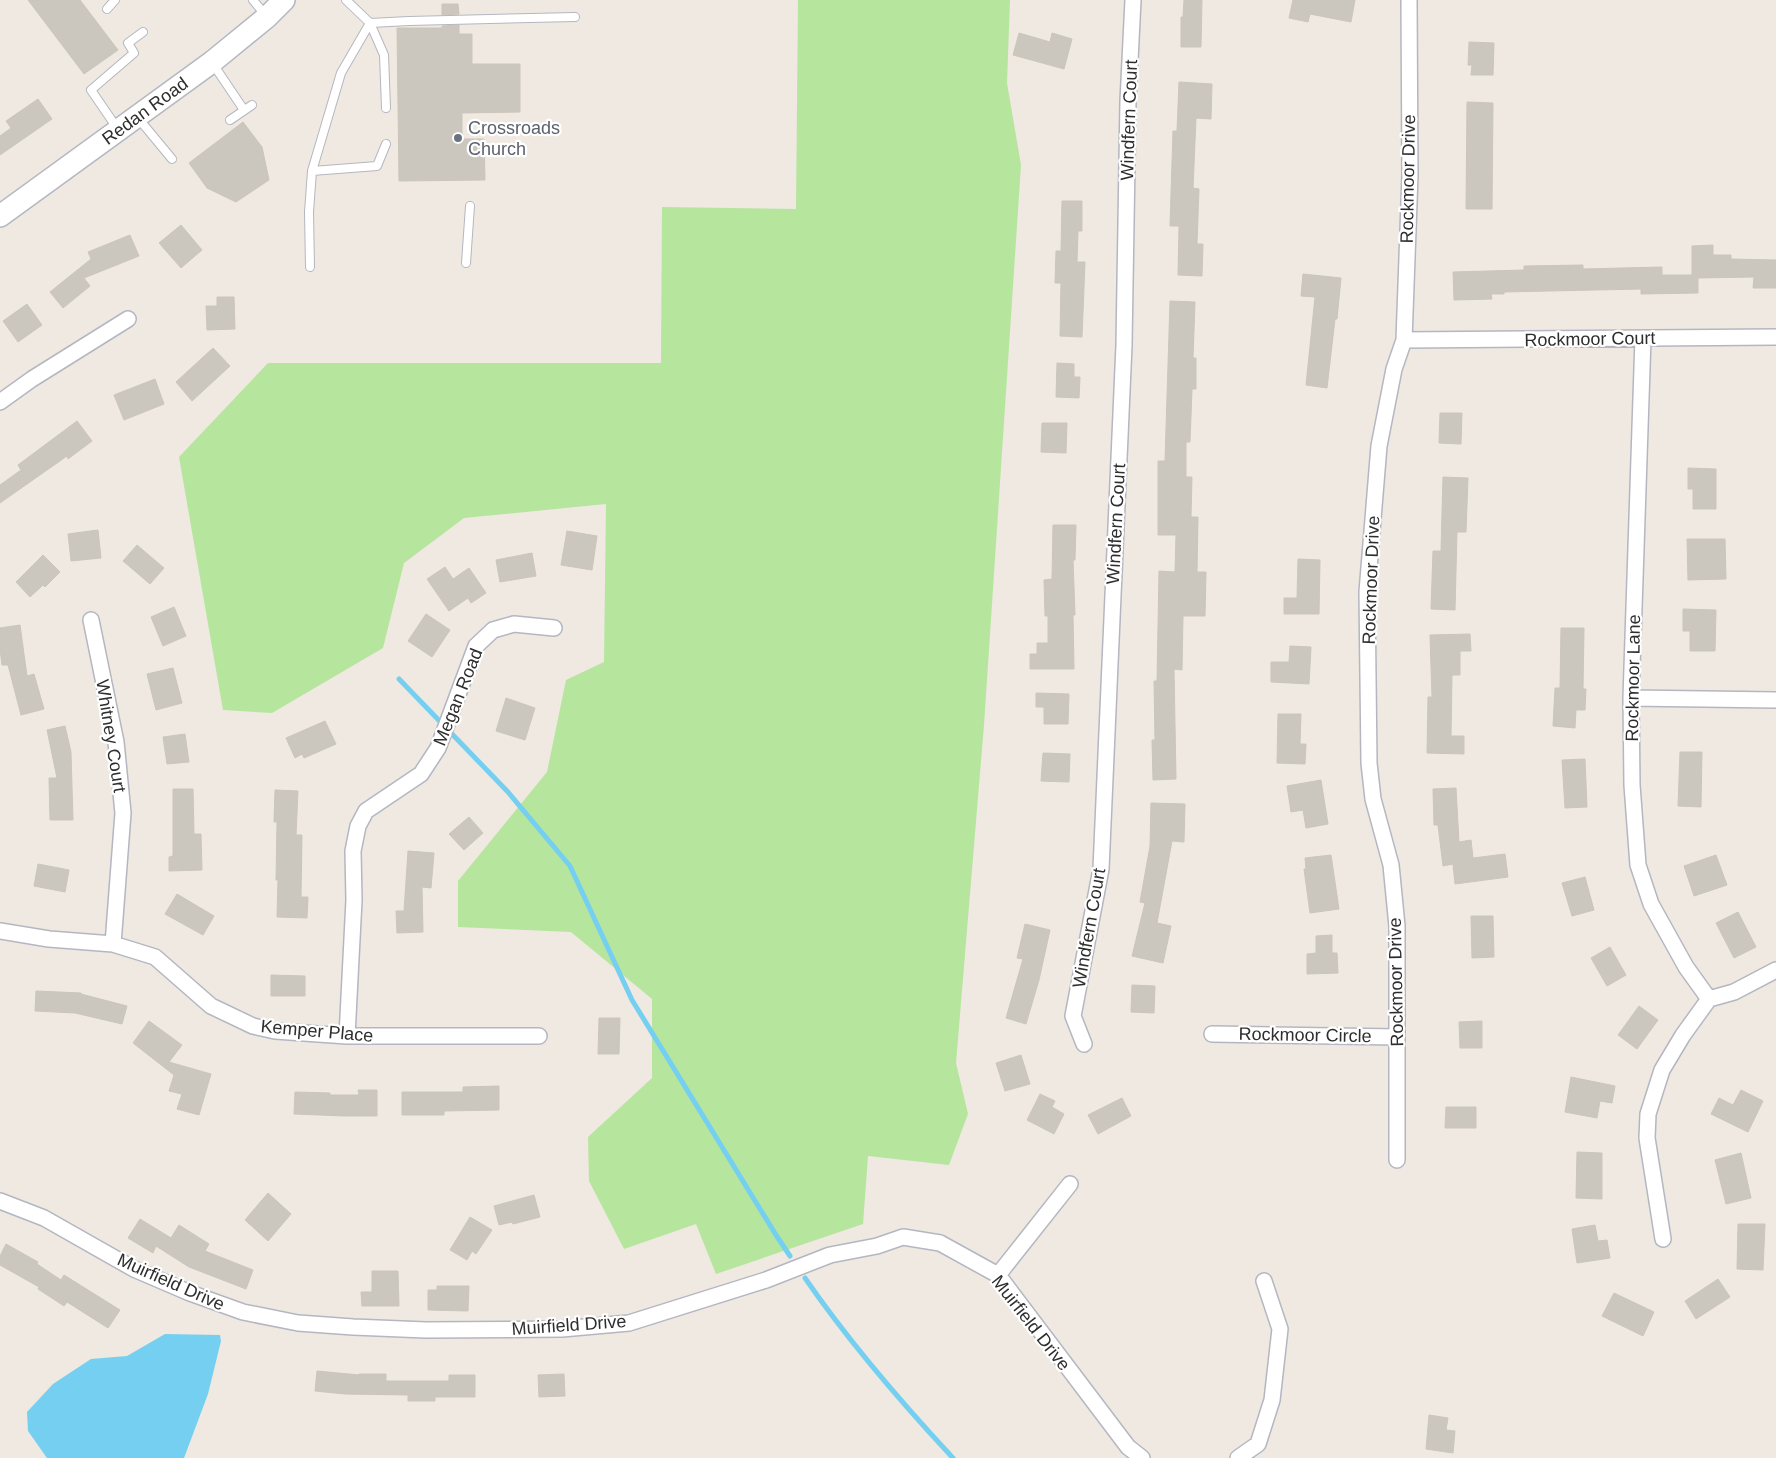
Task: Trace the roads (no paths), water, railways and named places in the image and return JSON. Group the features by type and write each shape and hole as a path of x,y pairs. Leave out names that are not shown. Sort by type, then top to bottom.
{"main road":[{"name":"Redan Road","path":"0,216 212,62 269,9 284,0"}],"street":[{"name":"Windfern Court","path":"1084,1044 1073,1016 1101,869 1124,346 1128,102 1133,0"},
{"name":"Rockmoor Drive","path":"1397,1160 1397,926 1391,865 1374,799 1369,763 1367,592 1379,446 1394,369 1404,340 1410,175 1408,0"},
{"path":"0,402 32,379 128,319"},
{"name":"Rockmoor Court","path":"1404,340 1776,337"},
{"name":"Rockmoor Lane","path":"1643,338 1631,698 1632,785 1638,865 1651,904 1686,966 1709,999"},
{"name":"Whitney Court","path":"91,620 116,742 123,813 113,944"},
{"name":"Megan Road","path":"347,1036 354,900 353,851 358,826 366,811 421,774 438,748 476,646 493,630 514,624 554,628"},
{"path":"1631,698 1776,700"},
{"name":"Kemper Place","path":"0,931 49,939 113,944 155,957 211,1006 253,1026 275,1030 347,1036 539,1036"},
{"path":"1663,1239 1647,1138 1648,1114 1662,1070 1682,1035 1709,999 1734,992 1776,970"},
{"name":"Rockmoor Circle","path":"1212,1034 1397,1037"},
{"path":"998,1275 1070,1184"},
{"name":"Muirfield Drive","path":"0,1201 44,1218 134,1269 190,1293 243,1312 298,1323 353,1327 426,1330 562,1329 629,1322 766,1280 830,1255 877,1246 903,1237 940,1243 998,1275 1122,1440 1142,1458"},
{"path":"1238,1458 1258,1444 1272,1400 1280,1329 1264,1282"}],"lane":[{"path":"107,9 115,0"},
{"path":"253,0 269,9"},
{"path":"346,0 370,23 384,56 386,108"},
{"path":"370,23 575,17"},
{"path":"310,267 308,212 312,171 341,73 370,23"},
{"path":"118,130 91,90 134,53 128,43 143,32"},
{"path":"212,62 244,110"},
{"path":"230,120 252,105"},
{"path":"137,116 172,159"},
{"path":"312,171 376,166 386,144"},
{"path":"466,263 470,206"}],"water":[{"path":"165,1334 220,1335 221,1341 208,1394 184,1458 47,1458 28,1431 27,1412 53,1384 91,1359 127,1356"}],"waterway":[{"path":"399,679 508,792 570,866 632,1000 790,1256"},
{"path":"805,1278 876,1371 953,1458"}],"place":[{"name":"Crossroads Church","path":"458,138"}]}
